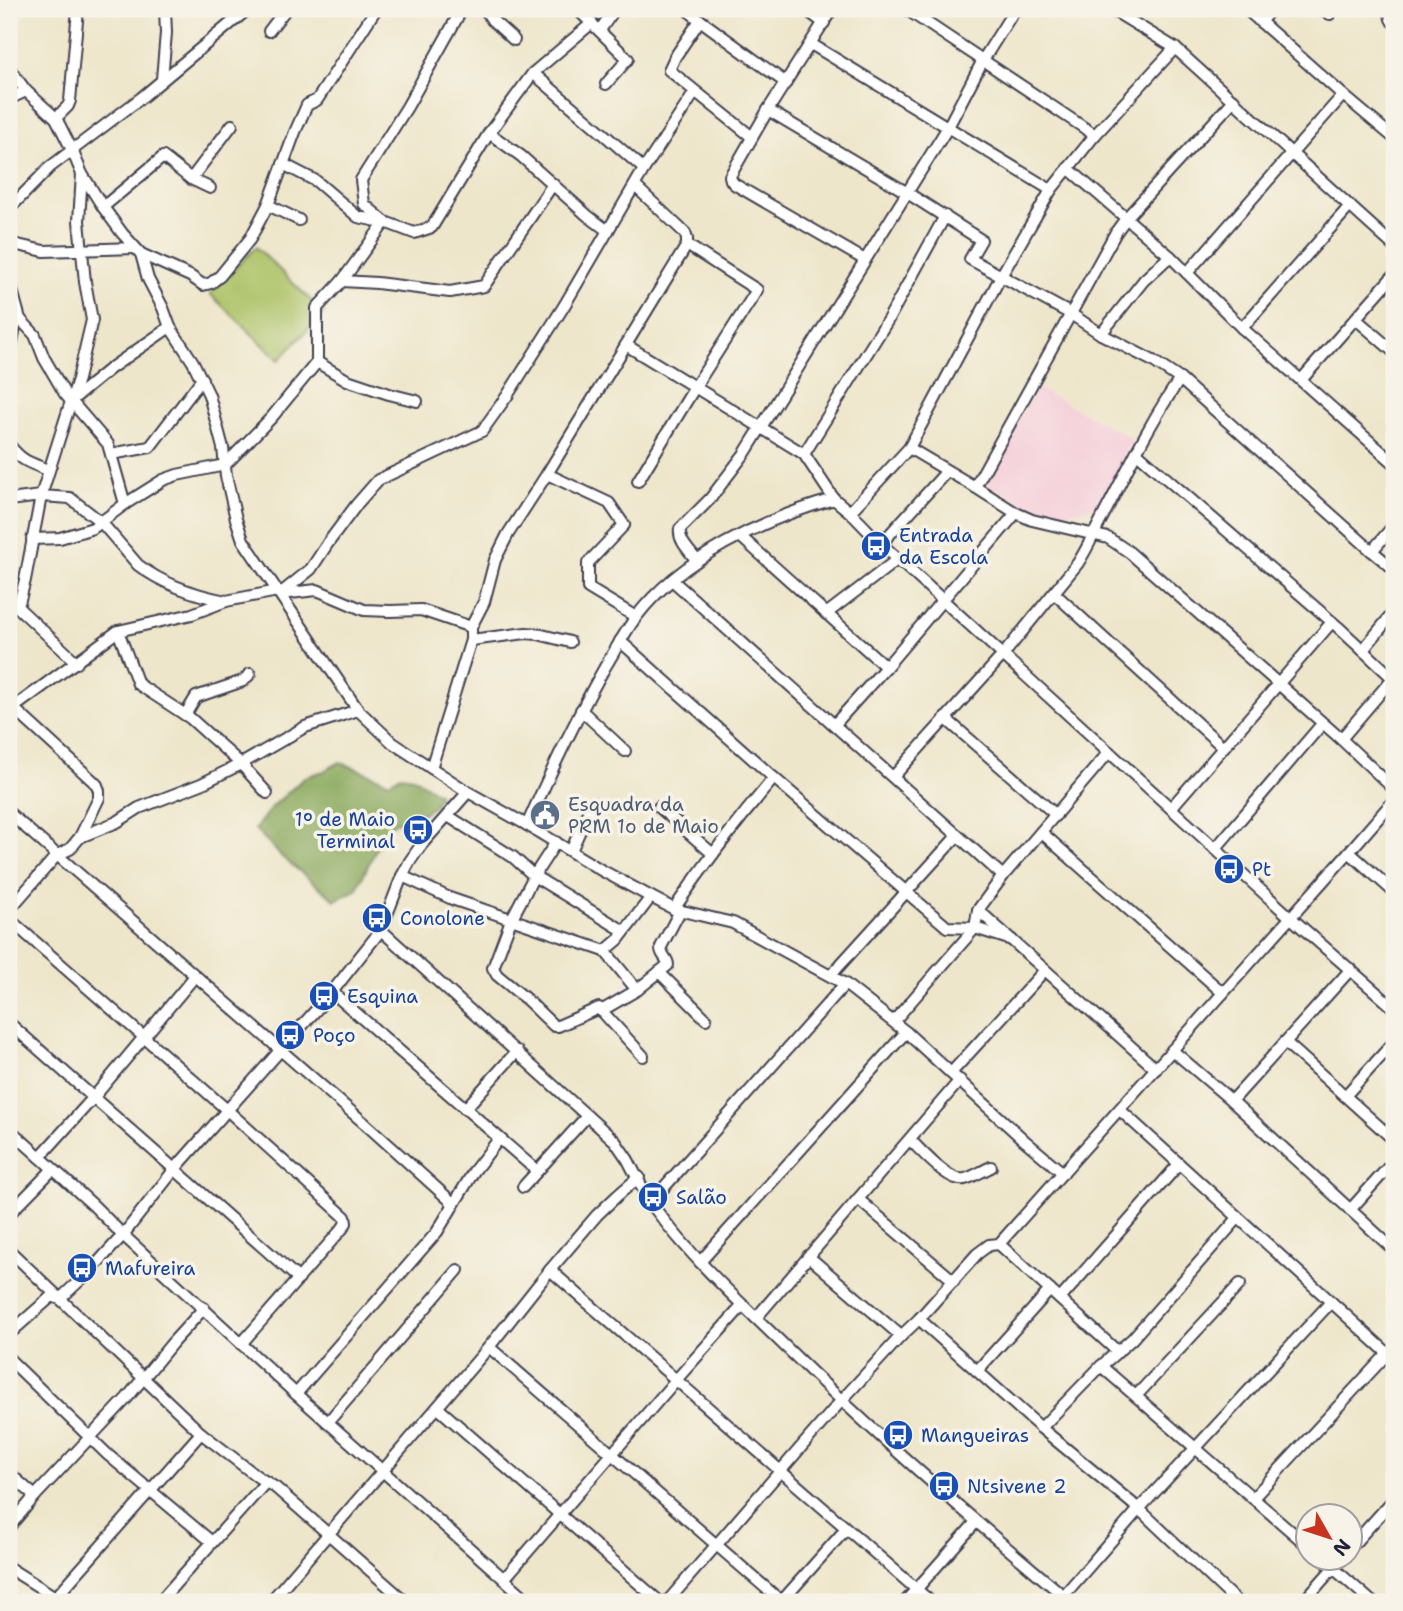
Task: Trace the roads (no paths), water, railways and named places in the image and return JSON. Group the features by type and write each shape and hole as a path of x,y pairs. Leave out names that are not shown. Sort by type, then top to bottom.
{"street":[{"path":"56,118 70,101 78,9"},
{"path":"162,79 165,9"},
{"path":"9,209 50,167 141,98 248,9"},
{"path":"270,31 286,9"},
{"path":"9,243 44,251 82,248 138,251 204,285 211,283 250,239 268,205 307,105 317,100 376,9"},
{"path":"385,222 364,204 361,180 407,107 462,9"},
{"path":"485,9 492,20 514,40"},
{"path":"577,9 628,59 606,84"},
{"path":"283,164 316,181 358,217 385,222 414,233 432,227 489,134 533,73 596,27 615,9"},
{"path":"686,9 786,83"},
{"path":"805,9 824,23"},
{"path":"832,9 730,176 734,184 865,260"},
{"path":"906,9 919,13 983,60 1095,135"},
{"path":"697,561 681,540 680,528 710,499 760,428 947,127 983,60 1015,9"},
{"path":"1111,9 1175,48 1394,246"},
{"path":"1246,9 1343,95 1392,130"},
{"path":"1260,22 1271,9"},
{"path":"1393,9 1390,15 1394,23"},
{"path":"700,20 669,70 752,137"},
{"path":"811,44 1051,190"},
{"path":"850,512 909,448 1001,276 1051,190 1095,135 1175,48"},
{"path":"9,68 26,91 56,118 82,174 103,207 138,251 170,327 209,395 243,540 358,710 393,743 468,792 601,870 677,910 733,923 845,984 894,1021 1063,1173"},
{"path":"533,73 644,169"},
{"path":"9,99 26,91"},
{"path":"279,593 311,569 357,504 378,480 482,431 557,317 644,169 695,92"},
{"path":"1187,274 1343,95"},
{"path":"975,487 1116,232 1234,100"},
{"path":"768,110 981,240 970,260 1071,314 1180,379 1394,569"},
{"path":"191,179 232,125"},
{"path":"489,134 521,156 608,231"},
{"path":"103,207 163,157 191,179 209,188"},
{"path":"1068,168 1127,217 1242,328 1394,463"},
{"path":"76,663 13,603 25,580 41,496 72,400 92,320 79,221 82,174"},
{"path":"342,281 450,292 484,286 553,184"},
{"path":"431,768 471,640 471,627 484,602 495,560 508,534 687,245 685,233 635,186"},
{"path":"268,205 299,220"},
{"path":"1242,328 1350,206"},
{"path":"804,454 888,318 945,216"},
{"path":"32,539 60,538 93,528 163,480 225,465 272,417 317,362 317,308 342,281 385,222"},
{"path":"638,481 757,290 687,245"},
{"path":"1101,334 1144,280 1170,256"},
{"path":"1302,379 1394,275"},
{"path":"9,279 20,319 35,335 44,358 65,394 108,444 125,504"},
{"path":"9,359 15,326 20,319"},
{"path":"1356,319 1394,352"},
{"path":"72,400 111,368 170,327"},
{"path":"626,345 804,454 834,499 881,544 1290,917 1394,1008"},
{"path":"317,362 347,380 417,401"},
{"path":"111,454 150,447 202,379"},
{"path":"893,777 1003,655 1078,563 1180,379"},
{"path":"9,444 23,460 48,470"},
{"path":"909,448 1016,513 1051,525 1094,533 1108,538 1129,552 1394,789"},
{"path":"1137,453 1394,678 1341,739"},
{"path":"881,544 947,471"},
{"path":"547,474 609,503 624,525 588,563 589,589 636,617"},
{"path":"9,500 41,496 70,498 101,522 145,571 185,591 226,601"},
{"path":"527,825 581,710 636,617 672,580 697,561 740,536 777,519 834,499"},
{"path":"835,724 1016,513"},
{"path":"1372,551 1394,525"},
{"path":"740,536 886,667"},
{"path":"826,614 898,559"},
{"path":"672,580 1003,876"},
{"path":"9,911 57,855 70,849 80,837 99,798 97,785 10,708 118,631 192,614 226,601 317,590 363,610 421,610 471,627"},
{"path":"1054,593 1223,747"},
{"path":"1363,650 1394,612"},
{"path":"1171,808 1332,622"},
{"path":"118,631 138,684 185,715 241,764 267,793"},
{"path":"471,640 526,633 570,642"},
{"path":"620,641 947,927 975,928 1012,940"},
{"path":"185,715 197,697 243,681 250,674"},
{"path":"80,837 117,822 139,808 201,784 305,727 358,710"},
{"path":"581,710 625,751"},
{"path":"945,718 1056,815"},
{"path":"1216,849 1322,724"},
{"path":"894,1021 975,928 978,910 1003,876 1110,752"},
{"path":"601,1011 637,990 668,965 660,947 677,910 713,854 774,778"},
{"path":"60,1299 123,1235 174,1170 332,992 382,930 402,876 422,844 468,792"},
{"path":"667,1602 841,1401 977,1254 989,1245 999,1244 1394,800"},
{"path":"571,851 592,803"},
{"path":"659,807 713,854"},
{"path":"9,813 453,1203"},
{"path":"447,816 513,857 534,876 624,931"},
{"path":"1041,832 1223,993"},
{"path":"831,975 957,836"},
{"path":"556,842 534,876 512,919 492,968 554,1026 599,1008 643,1056"},
{"path":"1349,852 1394,892"},
{"path":"402,876 452,899 605,951 637,990"},
{"path":"605,951 651,897"},
{"path":"978,910 1156,1069"},
{"path":"9,919 345,1217 346,1223 342,1228 241,1343"},
{"path":"382,930 614,1141 665,1222 720,1284 841,1401 1064,1600 1139,1509 1331,1302"},
{"path":"1232,1101 1351,969"},
{"path":"756,1318 910,1140 956,1077 1045,970"},
{"path":"659,972 706,1019"},
{"path":"40,1157 195,976"},
{"path":"651,1202 845,984"},
{"path":"332,992 537,1171"},
{"path":"9,1023 299,1279"},
{"path":"700,1262 906,1032"},
{"path":"1285,1042 1394,1140"},
{"path":"1345,1096 1394,1042"},
{"path":"1172,1050 1232,1101 1394,1250"},
{"path":"465,1110 517,1051"},
{"path":"1120,1110 1391,1356 1253,1498"},
{"path":"523,1187 587,1116"},
{"path":"9,1129 296,1394 530,1602"},
{"path":"296,1394 437,1232 474,1171 499,1139"},
{"path":"910,1140 955,1180 964,1179 991,1167"},
{"path":"1350,1210 1394,1161"},
{"path":"1060,1299 1179,1164"},
{"path":"9,1214 53,1169"},
{"path":"275,1601 597,1215 639,1177"},
{"path":"858,1199 954,1281"},
{"path":"1041,1428 1101,1366 1132,1339 1238,1218"},
{"path":"999,1244 1118,1352"},
{"path":"9,1250 201,1433 276,1488 406,1602"},
{"path":"808,1256 901,1336"},
{"path":"328,1422 458,1270"},
{"path":"550,1270 931,1602"},
{"path":"1136,1396 1240,1284"},
{"path":"977,1371 1050,1290"},
{"path":"9,1334 52,1296 60,1299"},
{"path":"504,1579 743,1305"},
{"path":"9,1527 204,1308"},
{"path":"919,1319 1041,1428 1139,1509 1237,1602"},
{"path":"489,1346 781,1602 846,1529"},
{"path":"9,1359 108,1455 212,1542"},
{"path":"1101,1366 1294,1534"},
{"path":"438,1408 660,1602"},
{"path":"9,1568 59,1600 201,1433"},
{"path":"9,1473 35,1496"},
{"path":"159,1602 267,1482"},
{"path":"1364,1532 1394,1499"},
{"path":"905,1602 975,1522"},
{"path":"1303,1602 1329,1572"},
{"path":"1338,1572 1372,1602"}],"place":[{"name":"Entrada da Escola","path":"876,546"},
{"name":"Esquadra da PRM 1o de Maio","path":"545,815"},
{"name":"1º de Maio Terminal","path":"418,830"},
{"name":"Pt","path":"1229,869"},
{"name":"Conolone","path":"377,918"},
{"name":"Esquina","path":"324,996"},
{"name":"Poço","path":"290,1035"},
{"name":"Salão","path":"653,1197"},
{"name":"Mafureira","path":"82,1268"},
{"name":"Mangueiras","path":"898,1435"},
{"name":"Ntsivene 2","path":"944,1486"}]}
